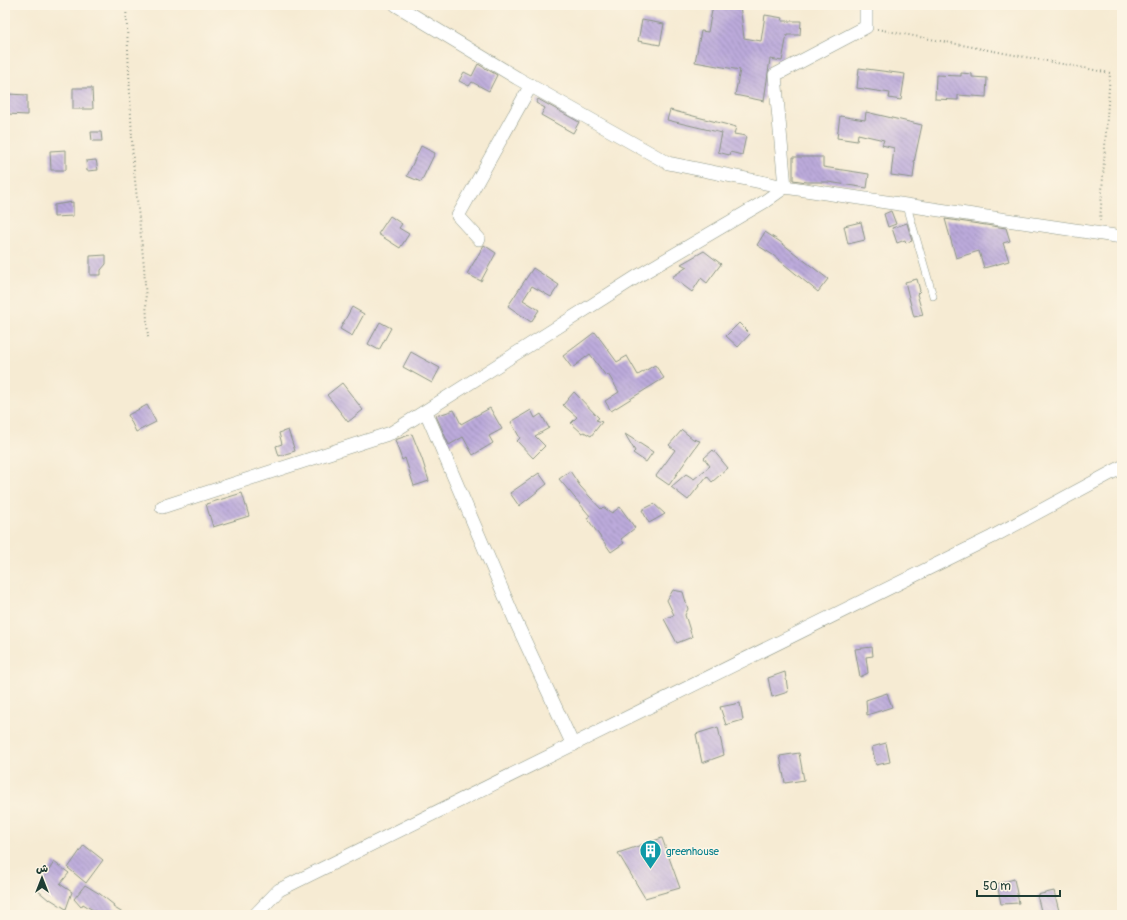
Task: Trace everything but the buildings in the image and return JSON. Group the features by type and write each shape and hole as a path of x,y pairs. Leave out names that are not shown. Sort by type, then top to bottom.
{"street":[{"path":"396,5 530,85 668,163 785,187 1122,237"},
{"path":"785,187 775,75 866,27 866,5"},
{"path":"479,239 458,216 530,85"},
{"path":"162,507 391,434 638,276 764,202 785,187"},
{"path":"426,412 516,620 573,745"},
{"path":"256,915 279,890 992,537 1122,467"}],"lane":[{"path":"907,206 933,296"}],"path":[{"path":"126,5 133,160 144,266 148,338"},
{"path":"866,27 1110,73 1100,234"}],"place":[{"name":"greenhouse","path":"651,870"}]}
